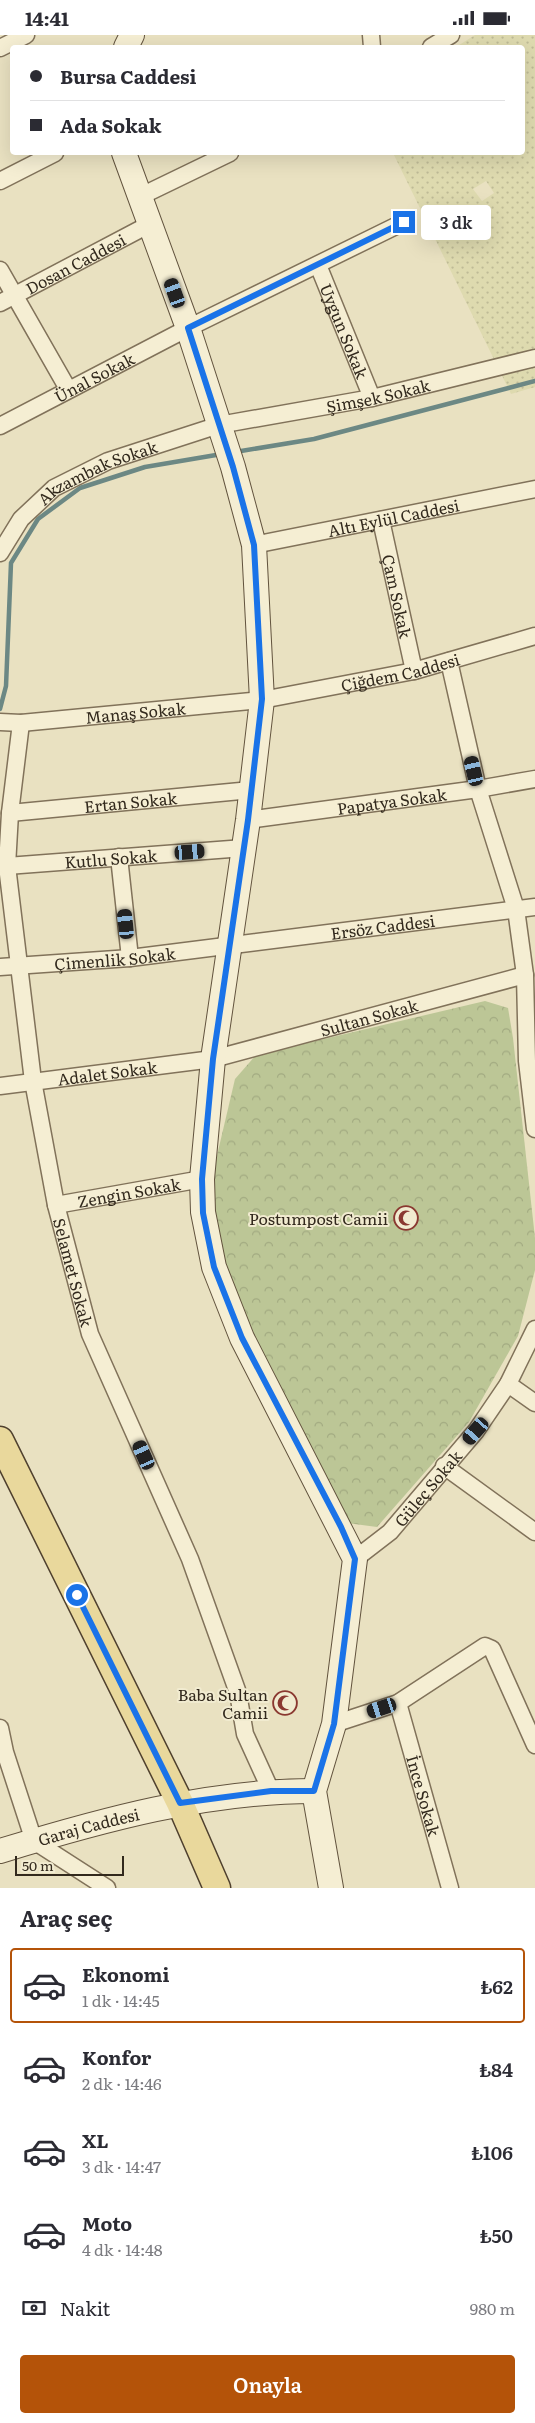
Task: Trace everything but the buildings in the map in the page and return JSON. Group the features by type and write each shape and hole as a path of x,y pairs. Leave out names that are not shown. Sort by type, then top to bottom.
{"main road":[{"path":"0,1440 180,1803 217,1888"}],"street":[{"path":"0,48 26,35"},
{"path":"434,45 451,35"},
{"path":"0,181 51,155"},
{"path":"125,155 188,328 233,467 254,545 262,699 248,820 213,1059 202,1179 203,1213 217,1276 242,1338 341,1527 355,1559 334,1724 314,1791 331,1888"},
{"path":"139,197 226,155"},
{"name":"Ünal Sokak","path":"0,426 188,328 404,222"},
{"name":"Dosan Caddesi","path":"7,299 150,224"},
{"name":"Uygun Sokak","path":"318,265 372,398"},
{"path":"0,270 7,299 68,389"},
{"name":"Şimşek Sokak","path":"221,430 372,398 535,358"},
{"name":"Akzambak Sokak","path":"1,549 21,519 54,488 108,461 221,430"},
{"name":"Altı Eylül Caddesi","path":"254,545 535,489"},
{"name":"Çam Sokak","path":"381,520 414,671"},
{"name":"Çiğdem Caddesi","path":"262,699 414,671 535,636"},
{"path":"449,661 478,789 516,909 525,975 527,1061 535,1129"},
{"name":"Manaş Sokak","path":"11,723 262,699"},
{"name":"Selamet Sokak","path":"11,723 8,866 33,1081 56,1205 90,1334 190,1559 238,1693 245,1734 271,1791"},
{"name":"Papatya Sokak","path":"248,820 478,789 535,779"},
{"name":"Ertan Sokak","path":"10,813 251,791"},
{"name":"Kutlu Sokak","path":"8,866 244,848"},
{"path":"119,857 130,957"},
{"name":"Ersöz Caddesi","path":"230,946 535,907"},
{"name":"Çimenlik Sokak","path":"0,967 130,957 230,946"},
{"name":"Sultan Sokak","path":"213,1059 525,975"},
{"name":"Adalet Sokak","path":"0,1086 213,1059"},
{"name":"Zengin Sokak","path":"56,1205 202,1179"},
{"name":"Güleç Sokak","path":"355,1559 390,1532 476,1431 508,1384 535,1329"},
{"path":"508,1384 535,1403"},
{"path":"444,1467 535,1532"},
{"path":"334,1724 398,1703 485,1646 492,1649 535,1745"},
{"name":"İnce Sokak","path":"398,1703 450,1888"},
{"path":"0,1728 5,1752 34,1841 107,1888"},
{"name":"Garaj Caddesi","path":"0,1851 180,1803 271,1791 314,1791"}],"shaded area":[{"path":"475,35 535,35 535,387 511,394 394,155 525,155 525,45 459,45","holes":["486,181 494,193 482,201 473,189"]}],"green space":[{"path":"485,1001 508,1008 535,1238 535,1270 518,1336 469,1422 377,1527 347,1523 255,1348 214,1234 211,1181 235,1079 256,1055"}],"waterway":[{"path":"235,452 314,439 535,381"},
{"path":"0,709 6,686 11,563 38,519 80,488 145,467 222,454"}],"place":[{"name":"Postumpost Camii","path":"406,1218"},
{"name":"Baba Sultan Camii","path":"285,1703"}],"route":[{"path":"77,1595 180,1803 271,1791 314,1791 334,1724 355,1559 341,1527 242,1338 214,1267 203,1213 202,1179 205,1130 213,1059 248,820 262,699 254,545 233,467 188,328 404,222"}]}
